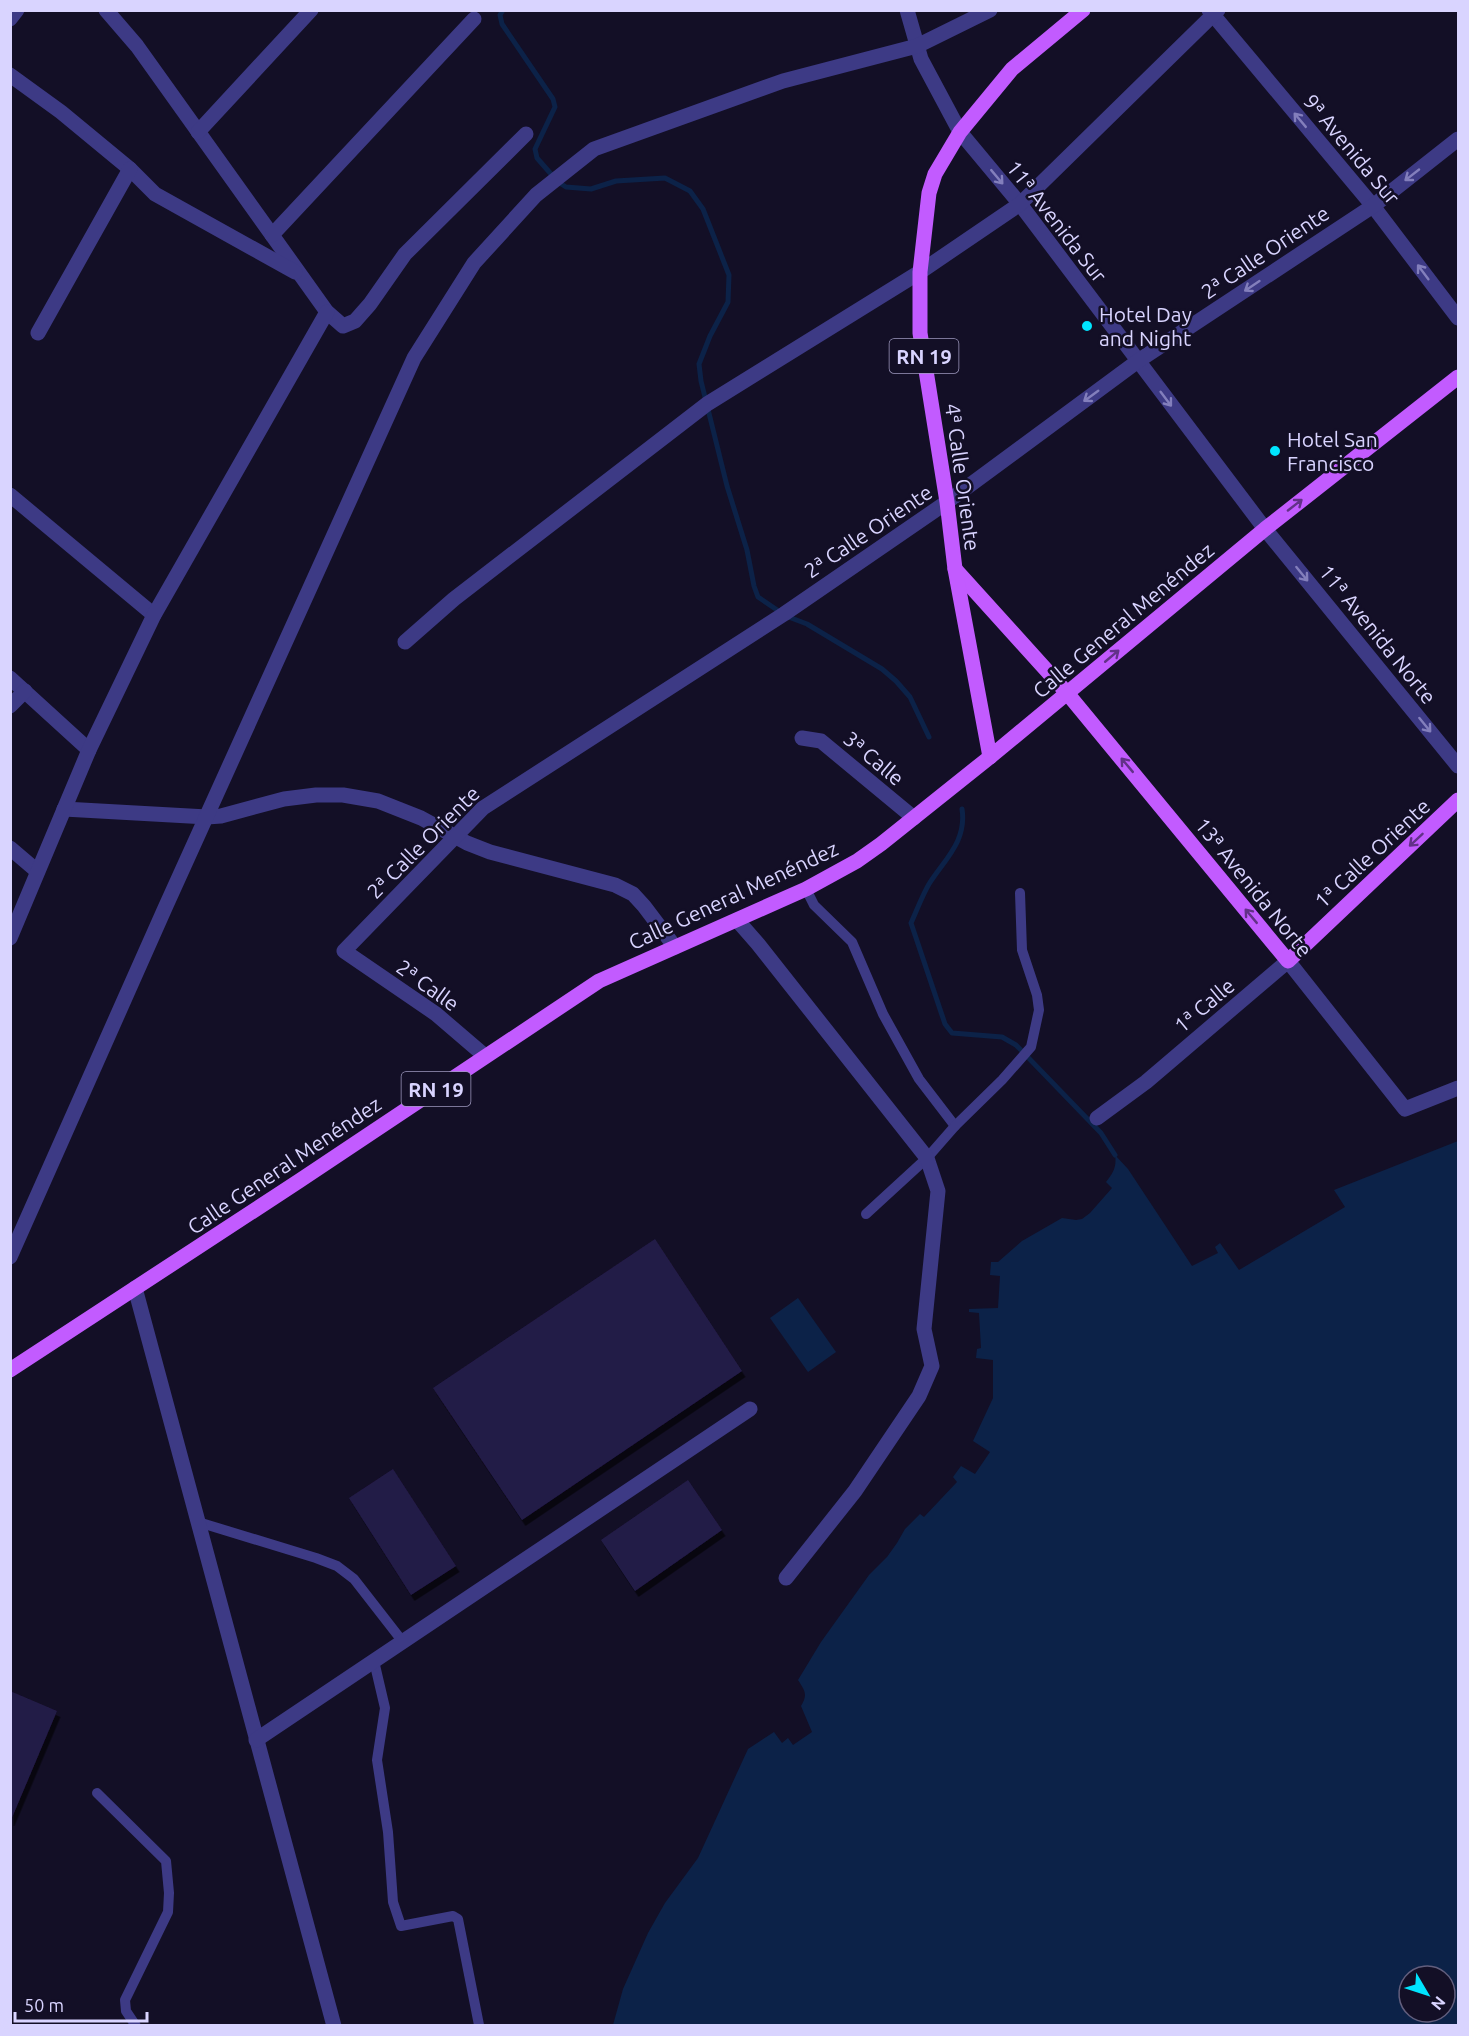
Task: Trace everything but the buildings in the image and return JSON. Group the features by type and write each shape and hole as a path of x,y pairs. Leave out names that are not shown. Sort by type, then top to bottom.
{"main road":[{"name":"4ª Calle Oriente","path":"990,757 955,569 947,502 920,333 920,272 929,193 943,159 960,132 1012,69 1083,10"},
{"name":"Calle General Menéndez","path":"10,1370 599,981 806,889 857,861 990,757 1265,529 1458,377"},
{"name":"13ª Avenida Norte","path":"955,569 1067,693 1288,961"},
{"name":"1ª Calle Oriente","path":"1288,961 1458,800"}],"street":[{"path":"10,19 17,10"},
{"path":"106,10 137,46 327,312 343,326 355,321 370,304 405,254 526,134"},
{"path":"198,132 310,10"},
{"name":"11ª Avenida Sur","path":"906,10 921,59 960,132 1020,204 1265,529"},
{"path":"10,1257 414,358 474,263 536,195 594,149 783,81 917,46 990,10"},
{"path":"405,642 454,598 707,404 920,272 1020,204 1213,12"},
{"name":"9ª Avenida Sur","path":"1213,12 1372,206 1458,318"},
{"path":"272,235 474,19"},
{"path":"10,75 61,112 155,194 300,275"},
{"name":"2ª Calle Oriente","path":"344,951 483,808 784,614 947,502 1138,361 1372,206 1458,140"},
{"path":"38,333 130,170"},
{"path":"10,938 89,750 154,615 327,312"},
{"path":"10,495 154,615"},
{"name":"11ª Avenida Norte","path":"1265,529 1458,766"},
{"path":"10,678 89,750"},
{"path":"10,706 25,691"},
{"name":"3ª Calle","path":"802,738 821,741 914,818"},
{"path":"64,809 207,817 221,816 284,799 316,795 343,795 378,801 421,818 455,837 490,852 615,885 633,894 675,947"},
{"path":"10,848 37,872"},
{"path":"737,920 927,1158 938,1191 924,1329 932,1366 919,1396 855,1491 786,1578"},
{"name":"2ª Calle","path":"344,951 436,1014 485,1056"},
{"name":"1ª Calle","path":"1097,1118 1146,1082 1288,961"},
{"name":"13ª Avenida Norte","path":"1288,961 1405,1109 1458,1088"},
{"path":"135,1288 334,2025"},
{"path":"256,1740 750,1409"}],"lane":[{"path":"806,889 814,905 852,942 883,1014 919,1079 955,1126"},
{"path":"866,1214 927,1158 1031,1047 1039,1010 1037,995 1022,950 1020,893"},
{"path":"198,1522 316,1557 337,1566 354,1579 403,1642"},
{"path":"374,1661 385,1708 377,1760 388,1832 393,1902 401,1926 453,1916 458,1919 479,2025"},
{"path":"97,1792 166,1861 168,1912 125,2000 126,2011 136,2025"}],"water":[{"path":"1458,1141 1458,2025 613,2025 623,1989 648,1933 665,1903 698,1858 748,1749 774,1732 782,1743 788,1738 793,1745 812,1732 801,1706 805,1693 798,1680 821,1642 869,1575 887,1557 905,1529 920,1514 924,1517 957,1482 953,1477 961,1466 975,1474 990,1452 973,1441 993,1398 993,1360 976,1358 977,1349 981,1348 979,1313 969,1312 969,1309 998,1308 1000,1276 990,1275 991,1262 998,1262 1022,1241 1062,1218 1082,1219 1090,1213 1112,1188 1106,1182 1114,1170 1115,1155 1128,1169 1192,1266 1218,1253 1215,1247 1220,1243 1239,1270 1345,1207 1334,1190"},
{"path":"798,1298 836,1352 808,1372 770,1318"}],"waterway":[{"path":"503,10 500,15 502,24 553,99 555,107 535,149 537,158 558,182 566,187 591,189 616,181 665,178 690,191 703,209 729,275 728,302 710,336 699,364 701,381 758,597 786,616 807,624 882,669 910,697 929,737"},
{"path":"962,809 963,820 958,840 929,884 911,923 945,1024 952,1033 1002,1037 1016,1045 1101,1133 1115,1155"}],"place":[{"name":"Hotel Day and Night","path":"1087,326"},
{"name":"Hotel San Francisco","path":"1275,451"}]}
